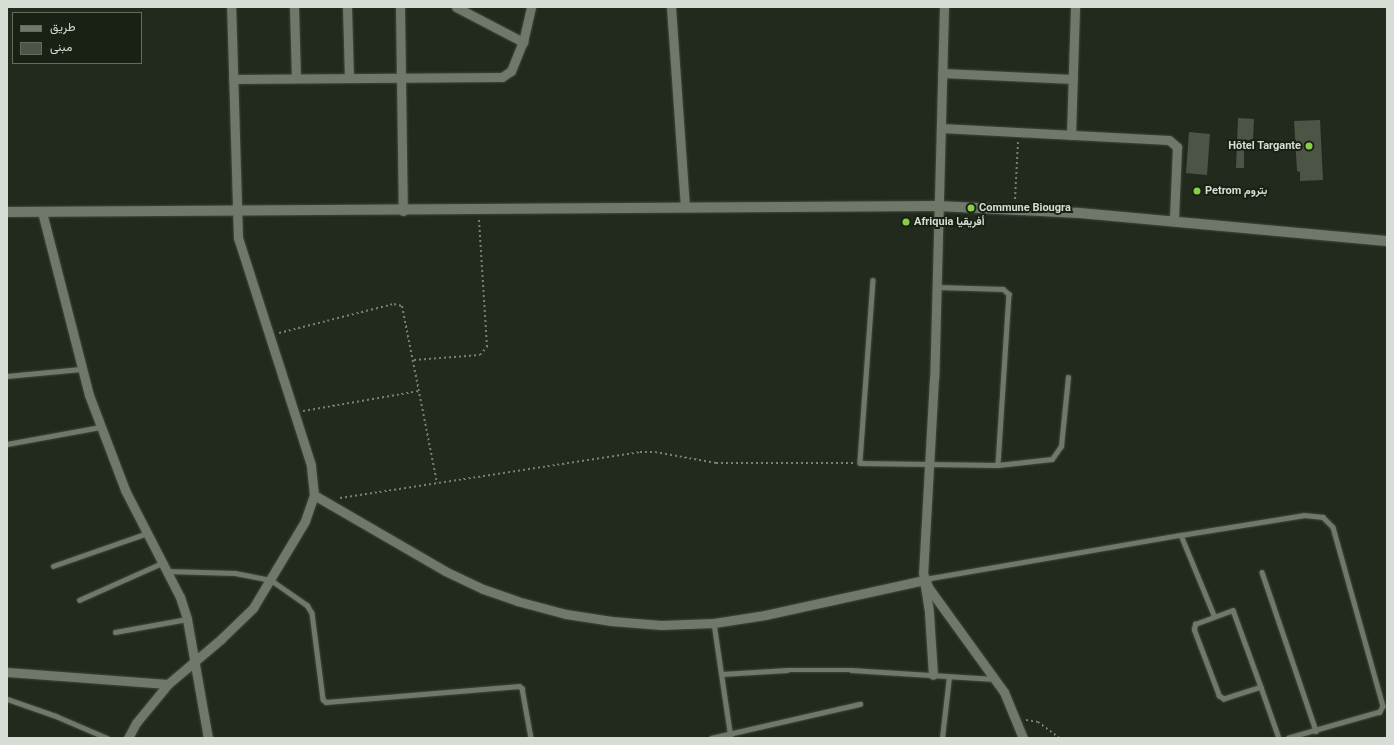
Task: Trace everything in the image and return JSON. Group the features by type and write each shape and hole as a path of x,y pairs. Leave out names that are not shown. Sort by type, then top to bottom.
{"main road":[{"path":"7,212 403,211 686,206 938,206 1015,209 1174,220 1384,240"}],"street":[{"path":"128,738 136,722 168,684 240,623 253,608 305,521 314,495 311,465 240,249 236,212 231,7"},
{"path":"294,7 296,77"},
{"path":"348,7 349,78"},
{"path":"400,7 403,211"},
{"path":"456,7 523,42"},
{"path":"233,79 296,77 401,80 502,77 511,71 523,42 531,7"},
{"path":"671,7 686,206"},
{"path":"932,675 929,613 924,580 936,287 944,7"},
{"path":"1071,135 1075,7"},
{"path":"942,73 1073,79"},
{"path":"941,128 1169,140 1174,142 1177,146 1174,220"},
{"path":"42,212 81,369 101,427 124,490 145,534 180,597 187,619 208,738"},
{"path":"314,495 445,572 517,601 566,614 661,625 714,623 764,615 924,580"},
{"path":"924,580 996,679 1016,718 1023,738"},
{"path":"7,672 168,684"}],"lane":[{"path":"872,280 860,463 998,465 1043,462 1058,454 1061,446 1068,378"},
{"path":"936,287 1003,289 1009,294 998,465"},
{"path":"7,376 81,369"},
{"path":"7,444 101,427"},
{"path":"924,580 1181,535 1304,516 1319,516 1329,520 1383,706 1380,712 1289,738"},
{"path":"54,566 145,534"},
{"path":"1181,535 1214,615"},
{"path":"79,600 164,567 235,573 271,580 310,609 324,701 329,702 519,686 522,688 531,738"},
{"path":"1262,572 1316,731"},
{"path":"1261,687 1224,699 1219,696 1193,626 1214,615 1233,610 1261,687 1279,738"},
{"path":"115,632 187,619"},
{"path":"714,623 731,736"},
{"path":"722,674 827,670 996,679"},
{"path":"942,738 949,677"},
{"path":"7,699 56,716 107,738"},
{"path":"711,738 731,736 860,704"}],"path":[{"path":"1015,209 1019,132"},
{"path":"414,360 480,355 487,347 478,210"},
{"path":"268,336 398,304 404,309 437,483"},
{"path":"294,413 419,391"},
{"path":"323,500 640,452 655,452 716,463 860,463"},
{"path":"1016,718 1038,722 1059,738"}],"building":[{"path":"1238,118 1254,119 1253,140 1244,140 1244,168 1236,168"},
{"name":"Hôtel Targante","path":"1320,120 1323,180 1300,181 1300,172 1297,171 1294,121"},
{"path":"1189,132 1210,134 1207,175 1186,173"}],"place":[{"name":"Hôtel Targante","path":"1309,146"},
{"name":"Petrom بتروم","path":"1197,191"},
{"name":"Commune Biougra","path":"971,208"},
{"name":"Afriquia أفريقيا","path":"906,222"}]}
